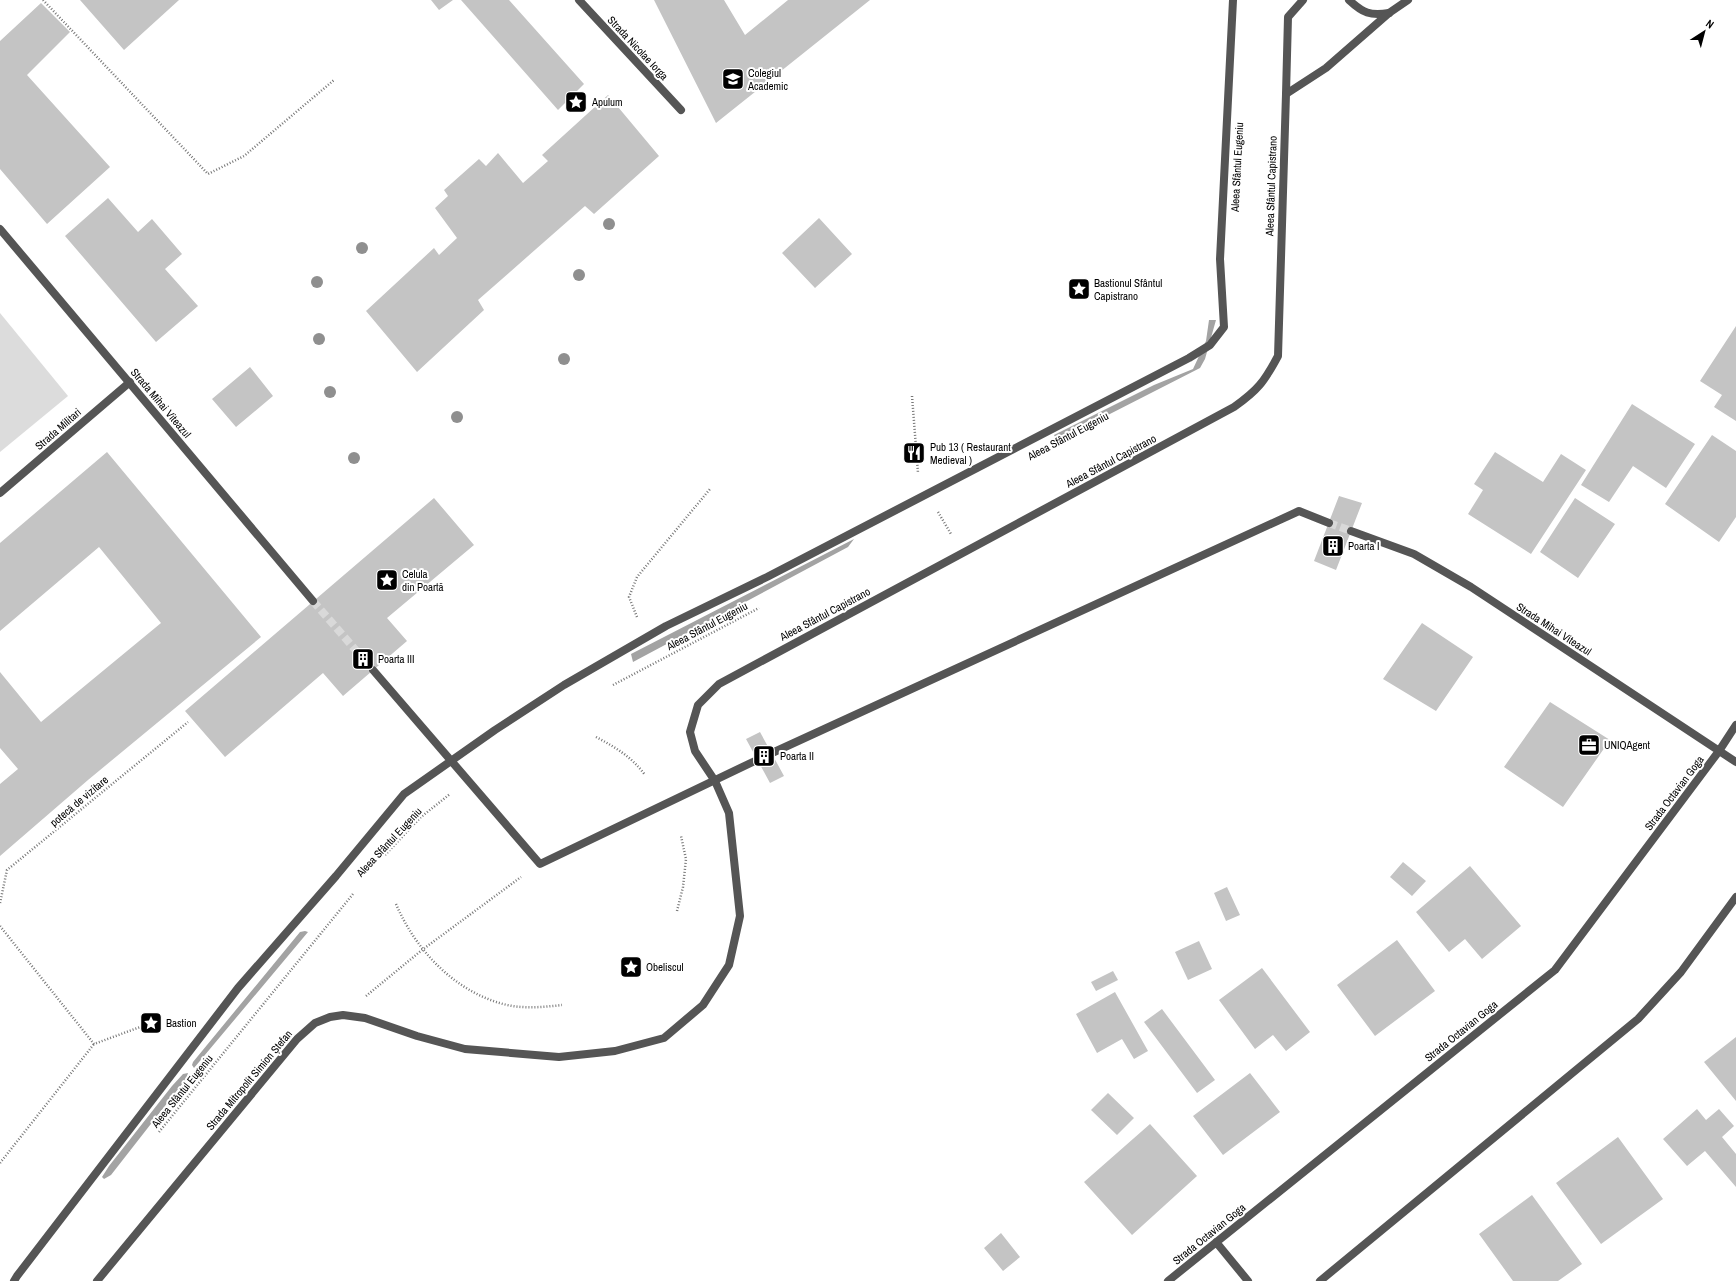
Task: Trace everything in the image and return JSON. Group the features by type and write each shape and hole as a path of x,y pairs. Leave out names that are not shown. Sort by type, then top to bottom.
{"street":[{"name":"Strada Nicolae Iorga","path":"579,0 681,110"},
{"path":"14,1281 238,988 336,876 404,794 495,730 564,685 645,638 1189,358 1210,344 1224,327 1220,259 1233,0"},
{"name":"Aleea Sfântul Capistrano","path":"715,781 695,751 690,732 698,705 719,684 1234,407 1252,394 1266,379 1278,356 1288,18 1303,0"},
{"path":"1349,0 1358,8 1375,15 1389,13"},
{"path":"1286,94 1326,68 1389,13 1408,0"},
{"name":"Strada Mihai Viteazul","path":"0,229 314,601"},
{"name":"Strada Militari","path":"0,493 130,382"},
{"path":"772,753 1299,511 1329,523"},
{"name":"Strada Mihai Viteazul","path":"1351,531 1414,554 1471,587 1736,762"},
{"path":"374,671 540,864 757,760"},
{"name":"Strada Octavian Goga","path":"1168,1281 1555,970 1719,751 1736,725"},
{"name":"Strada Mitropolit Simion Ștefan","path":"97,1281 297,1039 315,1023 330,1017 343,1015 365,1018 417,1036 465,1049 559,1057 615,1051 664,1038 704,1005 729,965 740,916 729,812 715,781"},
{"path":"1320,1281 1638,1019 1681,972 1736,898"},
{"path":"1216,1242 1248,1281"}],"path":[{"path":"43,0 208,174 244,156 334,80"},
{"path":"912,396 918,480"},
{"path":"645,638 629,597 637,577 710,489"},
{"path":"937,515 944,511"},
{"name":"Aleea Sfântul Eugeniu","path":"607,688 761,607"},
{"name":"potecă de vizitare","path":"0,903 7,870 188,722"},
{"path":"596,737 620,750 639,766 645,775"},
{"name":"Aleea Sfântul Eugeniu","path":"383,857 421,817 451,793"},
{"path":"676,911 683,887 686,859 681,836"},
{"path":"343,1015 422,950 540,864"},
{"name":"Aleea Sfântul Eugeniu","path":"157,1134 358,888"},
{"path":"396,904 404,924 422,950 450,977 477,993 507,1005 533,1008 562,1005"},
{"path":"0,926 94,1044"},
{"path":"0,1163 94,1044 151,1024"}],"shaded area":[{"path":"0,313 68,396 0,452"},
{"path":"1209,320 1216,320 1205,359 1200,368 1057,441 1054,435 1154,385 1193,369 1206,341"},
{"path":"854,539 848,547 633,662 631,654"},
{"path":"300,932 308,932 194,1068 192,1065 193,1062"},
{"path":"188,1073 186,1079 111,1175 104,1179 102,1177 109,1166 172,1086 183,1074"}],"building":[{"path":"80,0 179,0 124,50"},
{"path":"431,0 453,0 439,10"},
{"path":"461,0 509,0 584,84 558,110"},
{"name":"Colegiul Academic","path":"654,0 724,0 745,35 788,0 870,0 716,123"},
{"path":"41,3 70,32 27,75 110,167 47,224 0,169 0,41"},
{"path":"608,95 659,156 594,214 585,206 478,300 484,310 417,372 366,311 434,248 439,255 457,238 435,208 448,196 444,190 479,159 486,166 498,153 523,183 548,161 542,155"},
{"path":"108,198 138,232 152,219 182,254 165,269 198,306 156,342 65,236"},
{"path":"819,218 852,254 815,288 782,253"},
{"path":"1736,326 1736,421 1714,407 1722,395 1700,381"},
{"path":"250,367 273,396 236,427 212,399"},
{"path":"1632,404 1695,444 1666,488 1633,466 1609,502 1581,485"},
{"path":"1712,435 1736,451 1736,517 1719,542 1665,504"},
{"path":"107,452 261,637 88,780 0,856 0,784 18,769 0,748 0,672 41,722 161,623 99,547 0,631 0,543"},
{"path":"1495,452 1543,482 1561,454 1586,470 1531,554 1468,514 1483,490 1474,484"},
{"name":"Poarta I","path":"1339,496 1362,503 1336,570 1314,561"},
{"path":"434,498 474,545 387,618 407,641 343,696 323,673 225,757 185,711"},
{"path":"1575,498 1615,524 1578,578 1540,552"},
{"path":"1422,623 1473,657 1436,711 1383,679"},
{"path":"1550,702 1610,740 1563,807 1504,767"},
{"name":"Poarta II","path":"760,732 784,776 770,783 746,739"},
{"path":"1403,862 1426,881 1412,896 1390,877"},
{"path":"1470,866 1521,926 1482,959 1465,939 1449,952 1416,912"},
{"path":"1227,887 1240,915 1226,921 1214,893"},
{"path":"1397,940 1435,991 1375,1036 1337,985"},
{"path":"1199,941 1212,969 1188,980 1175,952"},
{"path":"1262,968 1310,1032 1286,1051 1273,1035 1255,1049 1219,1000"},
{"path":"1113,971 1118,980 1096,991 1091,982"},
{"path":"1115,992 1148,1051 1134,1059 1122,1039 1097,1053 1076,1014"},
{"path":"1162,1009 1215,1080 1197,1093 1144,1022"},
{"path":"1736,1037 1736,1101 1704,1062"},
{"path":"1250,1073 1280,1112 1223,1155 1193,1116"},
{"path":"1108,1093 1134,1118 1117,1135 1091,1110"},
{"path":"1697,1109 1706,1120 1719,1109 1734,1126 1722,1137 1736,1154 1736,1187 1705,1151 1687,1166 1663,1139"},
{"path":"1150,1124 1197,1176 1132,1235 1084,1182"},
{"path":"1618,1137 1663,1199 1601,1244 1556,1183"},
{"path":"1532,1195 1582,1264 1558,1281 1513,1281 1479,1234"},
{"path":"1001,1233 1020,1257 1003,1271 984,1248"}],"tunnel":[{"path":"1329,523 1351,531"},
{"path":"313,601 373,670"},
{"path":"757,760 772,753"}],"place":[{"name":"Colegiul Academic","path":"733,79"},
{"name":"Apulum","path":"576,102"},
{"name":"Bastionul Sfântul Capistrano","path":"1079,289"},
{"name":"Pub 13 ( Restaurant Medieval )","path":"914,453"},
{"name":"Poarta I","path":"1333,546"},
{"name":"Celula din Poartă","path":"387,580"},
{"name":"Poarta III","path":"363,659"},
{"name":"UNIQAgent","path":"1589,745"},
{"name":"Poarta II","path":"764,756"},
{"name":"Obeliscul","path":"631,967"},
{"name":"Bastion","path":"151,1023"}]}
